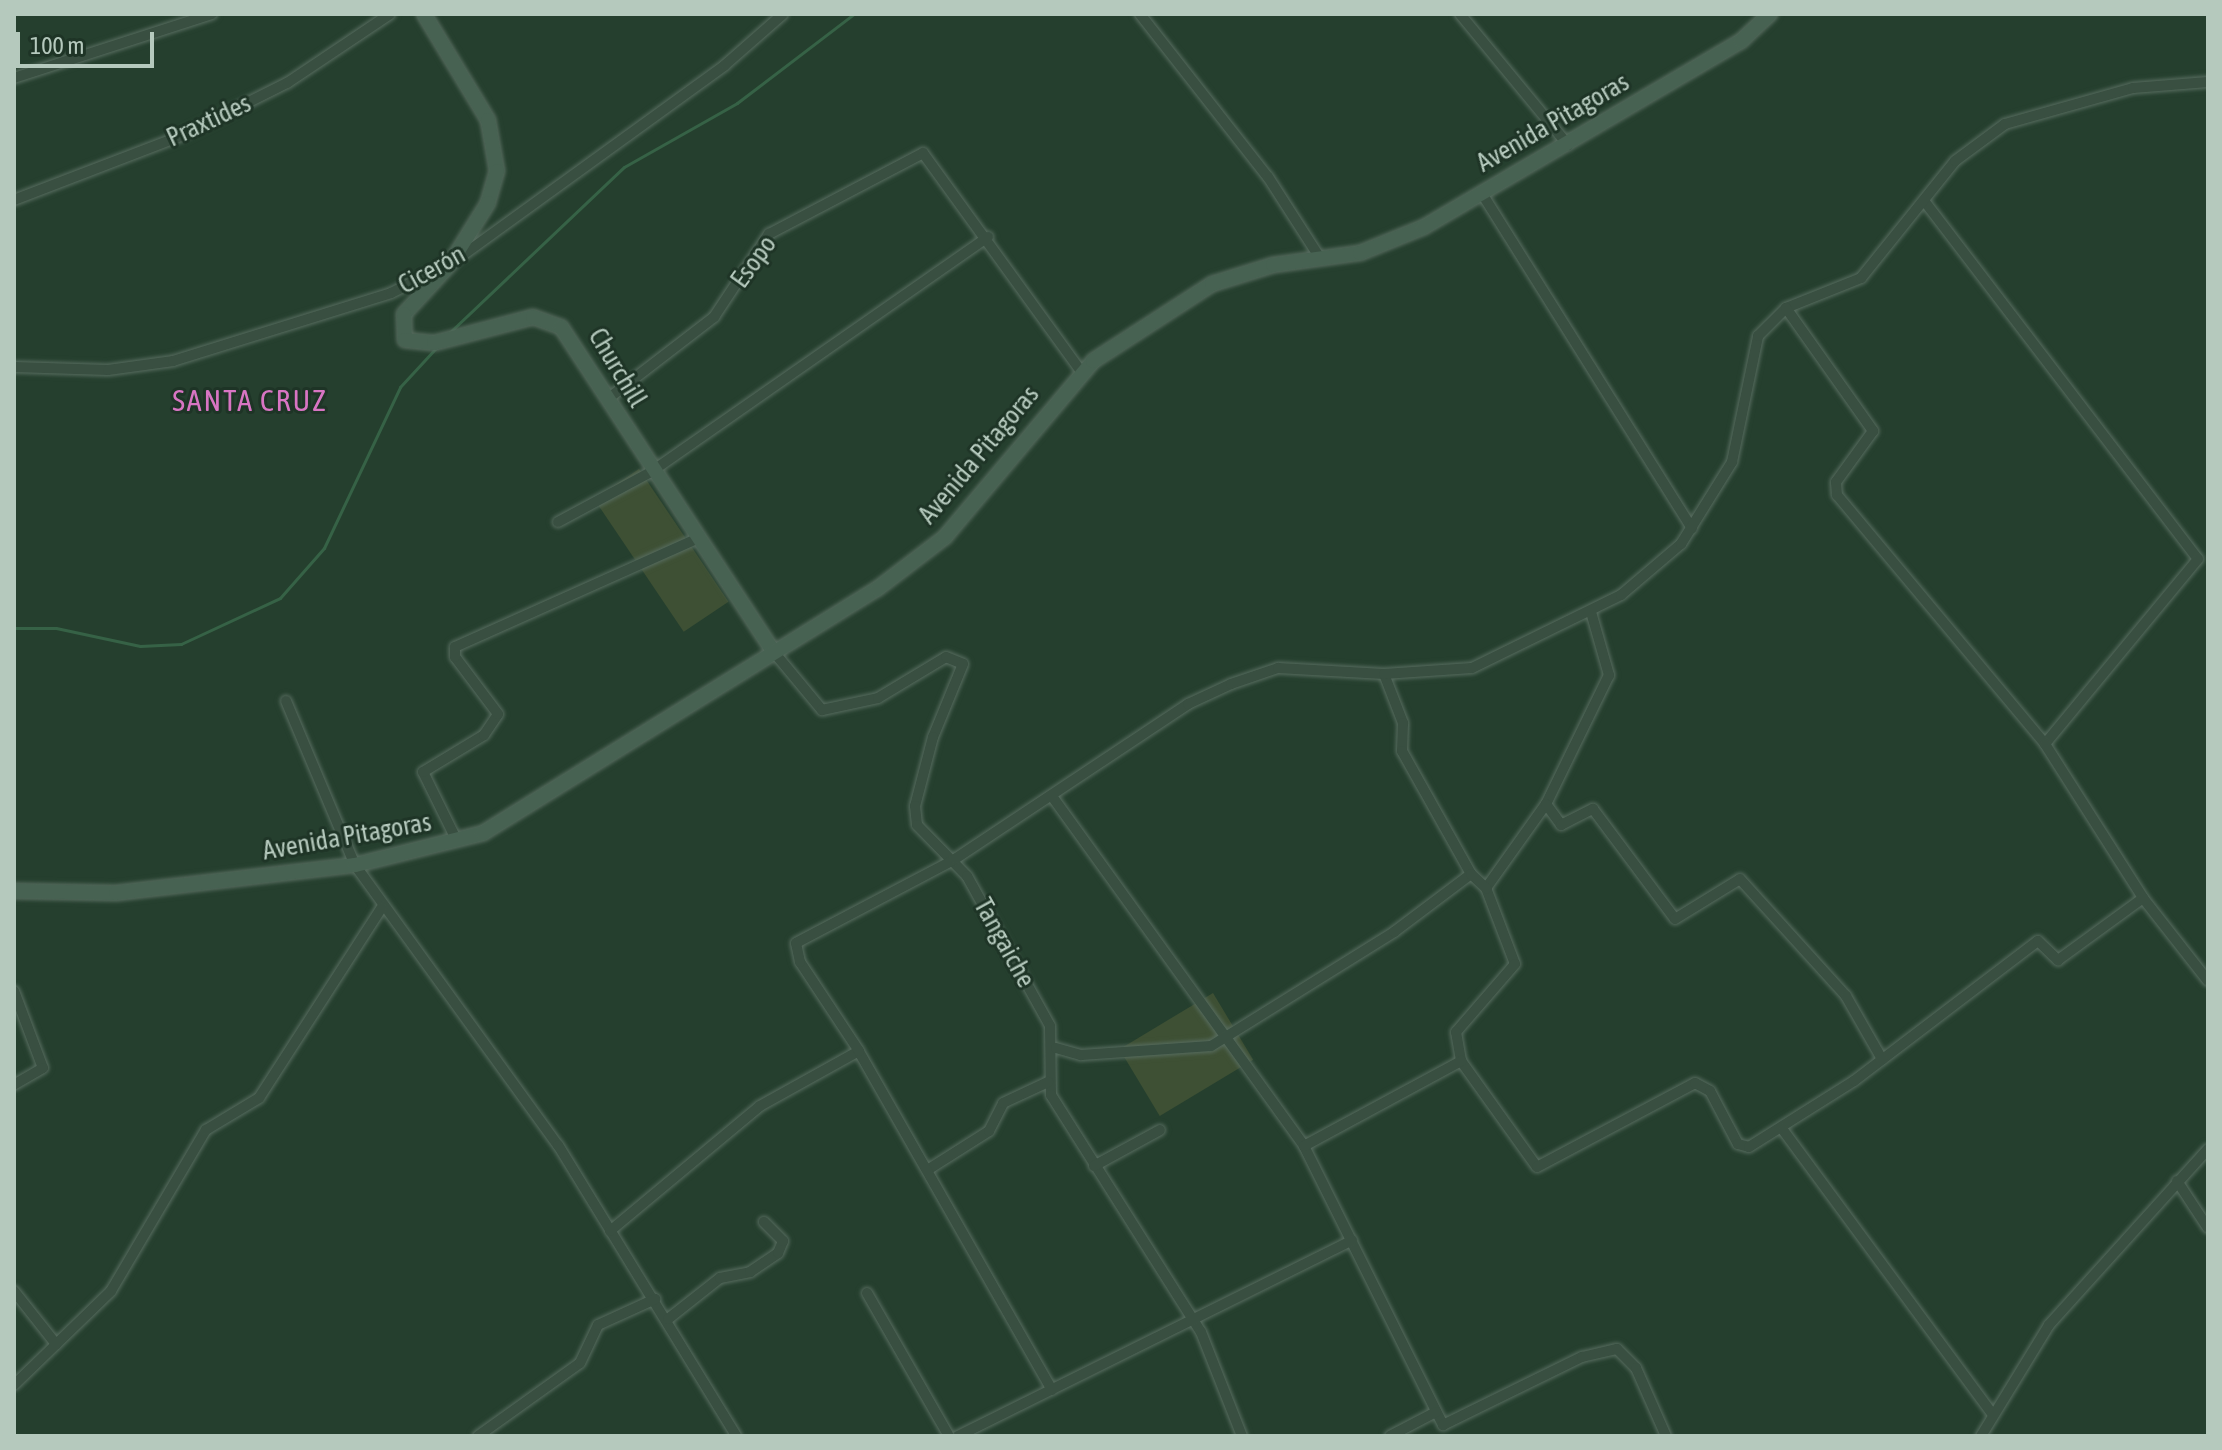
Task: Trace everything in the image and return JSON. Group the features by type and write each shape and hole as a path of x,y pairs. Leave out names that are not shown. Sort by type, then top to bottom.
{"main road":[{"path":"424,14 479,101 497,146 488,203 450,264"},
{"name":"Avenida Pitagoras","path":"14,891 116,893 355,865 483,833 877,589 945,537 1082,373 1212,284 1391,242 1568,145 1741,41 1770,14"},
{"name":"Churchill","path":"450,264 404,314 402,335 410,344 543,318 572,338 651,472 773,651"}],"street":[{"path":"14,78 212,14"},
{"name":"Praxtides","path":"14,200 183,135 287,83 390,14"},
{"name":"Cicerón","path":"14,367 108,370 173,361 391,293 450,264 725,65 783,14"},
{"path":"1140,14 1268,177 1320,258"},
{"path":"1460,14 1568,145"},
{"path":"1052,1390 929,1169 859,1051 800,962 796,943 955,859 1054,799 1188,704 1231,684 1278,668 1384,674 1472,668 1591,612 1665,560 1692,528 1732,462 1758,336 1786,308 1861,278 1955,161 2005,124 2133,88 2208,82"},
{"name":"Esopo","path":"609,398 714,317 769,234 919,153 932,159 988,237"},
{"path":"1481,192 1692,528"},
{"path":"1925,202 2198,559 2045,744"},
{"path":"558,522 651,472 988,237 1082,373"},
{"path":"1786,308 1873,431 1836,482 1837,495 2045,744 2143,898 2208,981"},
{"path":"457,841 423,772 484,735 498,714 455,657 455,647 696,539"},
{"path":"1486,888 1546,804 1609,675 1591,612"},
{"name":"Tangaiche","path":"773,651 822,710 852,709 957,656 963,677 933,737 915,806 926,840 955,859 1056,1048"},
{"path":"1384,674 1403,723 1402,751 1471,874 1486,888 1517,956 1458,1024 1461,1061 1537,1167 1688,1084 1710,1091 1740,1146 1783,1130 2038,941 2058,960 2143,898"},
{"path":"286,701 355,865 382,907 558,1145 668,1319 736,1436"},
{"path":"1054,799 1231,1035 1304,1146 1444,1431 1582,1357 1617,1349 1636,1368 1666,1436"},
{"path":"1546,804 1561,825 1593,809 1675,919 1740,879 1846,996 1882,1059"},
{"path":"1242,1436 1191,1321 1094,1166 1048,1082 1056,1048 1081,1055 1174,1051 1231,1035 1394,932 1471,874"},
{"path":"14,1385 131,1264 206,1130 259,1098 382,907"},
{"path":"14,991 43,1068 14,1085"},
{"path":"610,1231 760,1106 859,1051"},
{"path":"1304,1146 1461,1061"},
{"path":"929,1169 989,1131 1003,1103 1048,1082"},
{"path":"1094,1166 1160,1130"},
{"path":"1783,1130 1993,1415"},
{"path":"1981,1436 2049,1325 2208,1149"},
{"path":"2177,1181 2208,1228"},
{"path":"668,1319 720,1278 750,1272 778,1253 783,1241 764,1222"},
{"path":"958,1436 1352,1240"},
{"path":"14,1291 56,1344"},
{"path":"867,1293 949,1436"},
{"path":"478,1436 580,1363 598,1325 655,1299"},
{"path":"1390,1436 1436,1412"}],"green space":[{"path":"639,469 728,602 684,632 594,499"},
{"path":"1213,993 1253,1060 1160,1116 1120,1049"}],"waterway":[{"path":"449,333 624,167 737,103 854,14"},
{"path":"14,628 56,628 140,646 181,644 280,598 324,548 400,387 436,348"}],"district":[{"name":"SANTA CRUZ","path":"250,400"}]}
